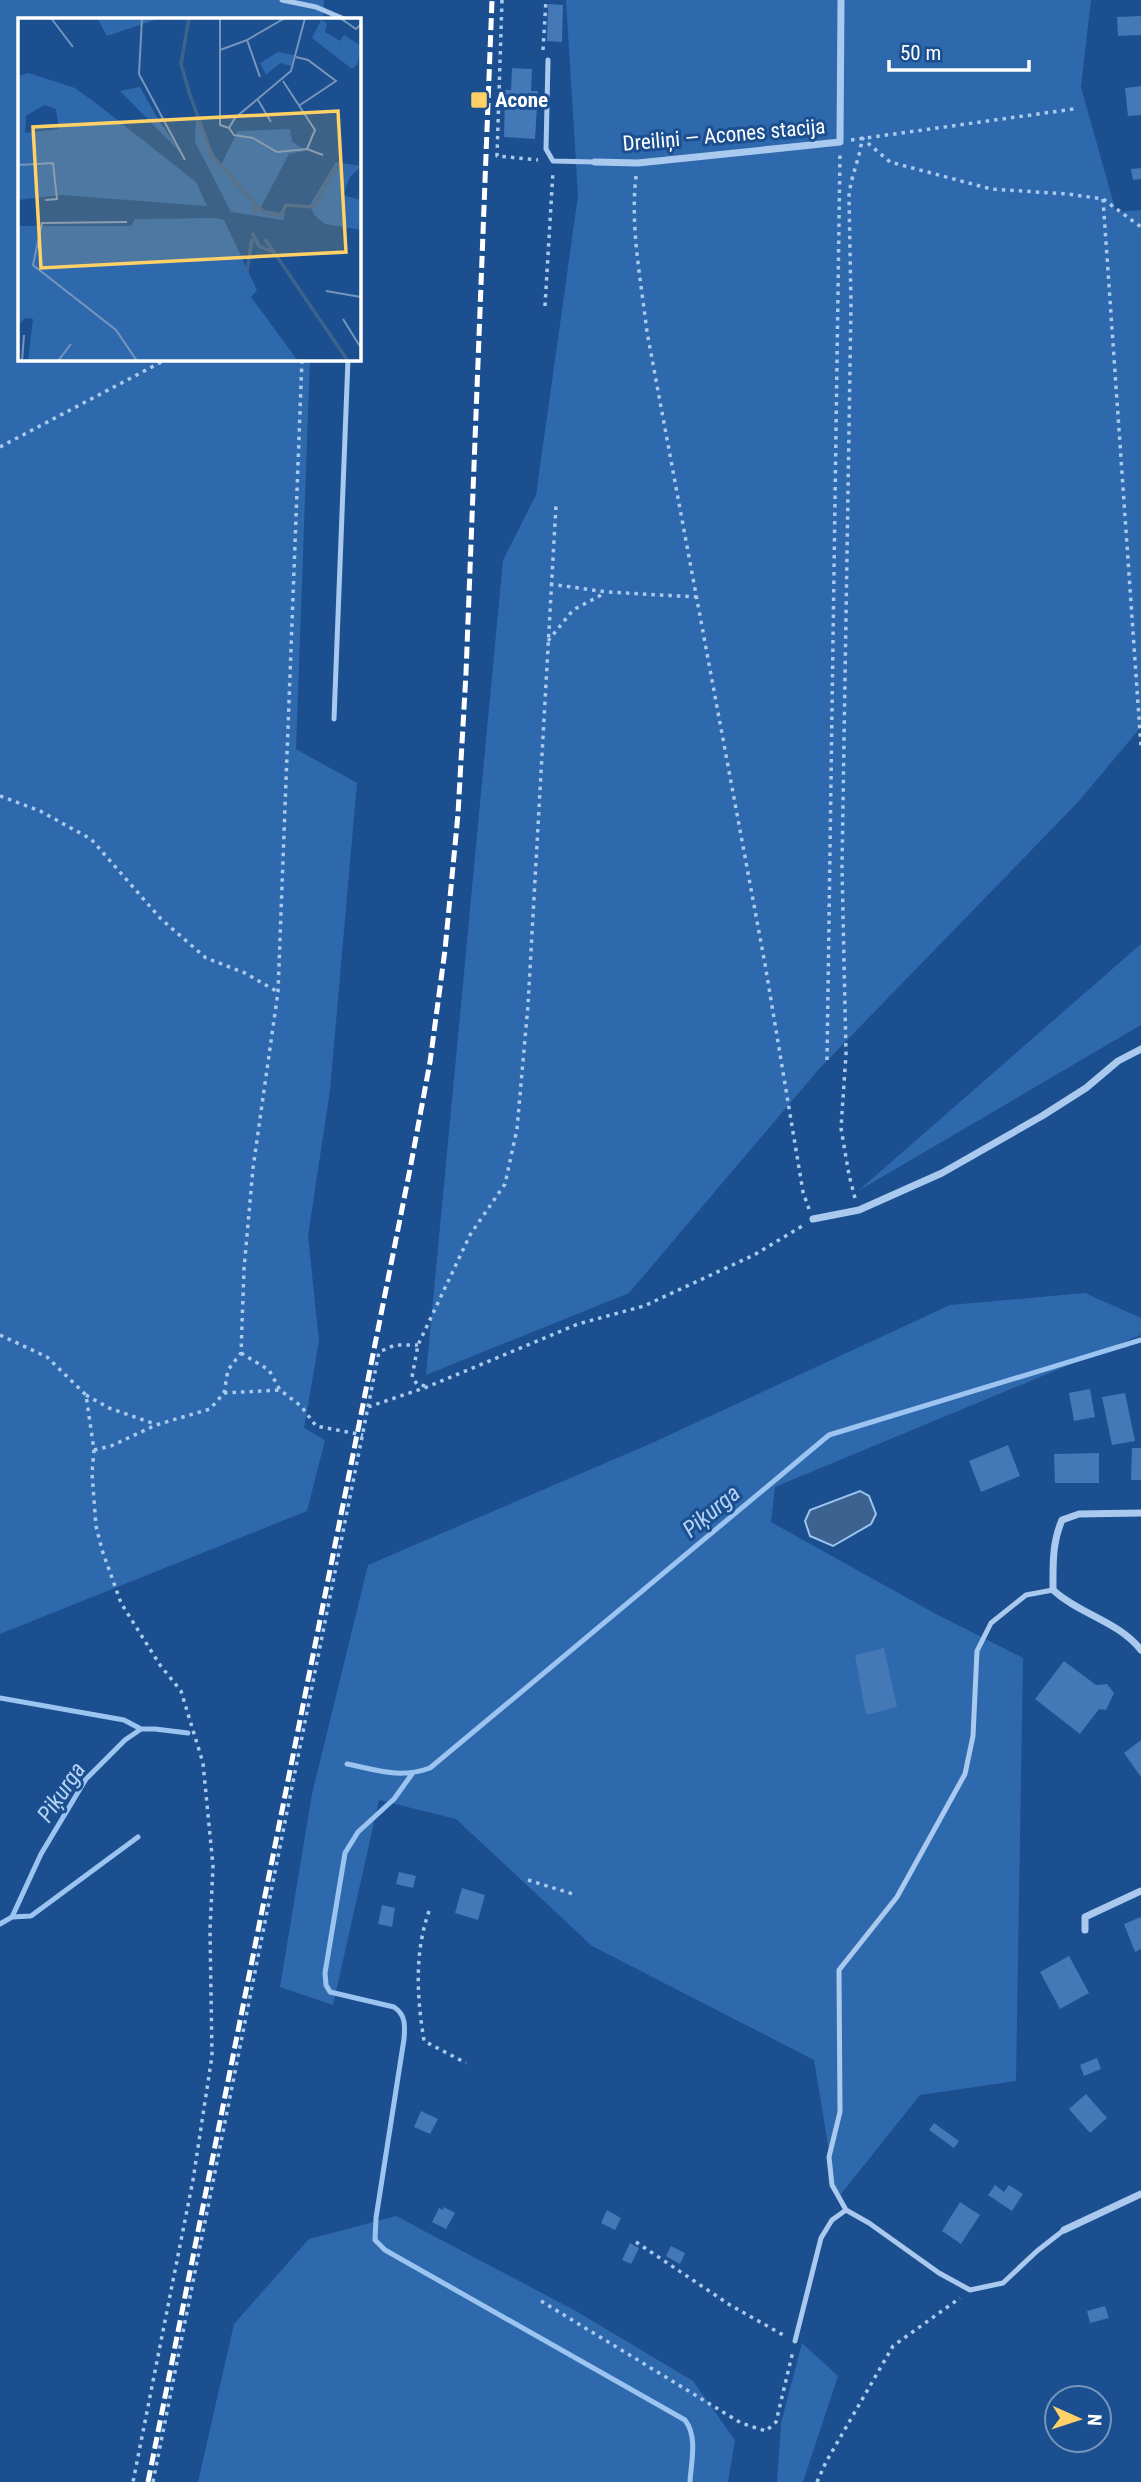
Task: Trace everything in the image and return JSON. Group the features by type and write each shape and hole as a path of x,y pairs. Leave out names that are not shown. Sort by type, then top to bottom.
{"street":[{"name":"Dreiliņi — Acones stacija","path":"595,162 638,163 840,142 841,0"},
{"path":"813,1219 859,1210 942,1173 1042,1116 1086,1088 1118,1062 1141,1049"},
{"path":"1141,1513 1079,1514 1062,1520 1053,1552 1053,1590 1066,1602 1100,1618 1133,1640 1141,1650"},
{"path":"1085,1930 1085,1917 1141,1891"},
{"path":"1064,2230 1141,2194"}],"lane":[{"path":"282,0 316,7 342,18"},
{"path":"548,60 546,149 553,161 595,162"},
{"path":"334,719 348,360"},
{"path":"1053,1590 1026,1595 991,1623 977,1651 973,1736 965,1774 897,1897 839,1970 840,2112 829,2157 832,2185 846,2210 869,2222 939,2273 970,2290 1003,2283 1064,2230"},
{"path":"795,2341 821,2238 832,2220 846,2210"}],"path":[{"path":"502,0 497,156 522,158"},
{"path":"546,0 543,50 548,60"},
{"path":"827,1060 840,142 1074,108"},
{"path":"862,138 890,162 991,189 1103,199 1141,227"},
{"path":"859,1210 849,1175 841,1128 846,1054 842,867 851,305 849,196 851,179 860,159 862,138"},
{"path":"545,306 553,161"},
{"path":"368,1407 427,1387 568,1328 644,1306 754,1255 813,1219 803,1192 765,964 648,332 635,236 633,199 638,163"},
{"path":"1103,199 1141,747"},
{"path":"0,447 165,360"},
{"path":"94,1450 111,1446 156,1425 210,1409 225,1393 228,1370 241,1353 244,1269 253,1168 278,992 302,360"},
{"path":"427,1387 417,1384 412,1377 418,1345 470,1235 505,1184 517,1129 528,1005 556,505"},
{"path":"550,584 607,592 697,597"},
{"path":"548,641 573,610 607,592"},
{"path":"0,796 40,811 91,839 161,919 206,958 245,973 278,992"},
{"path":"0,1335 47,1357 86,1395 109,1408 156,1425"},
{"path":"153,2482 379,1352 396,1345 418,1345"},
{"path":"241,1353 269,1370 280,1390 301,1406 316,1426 363,1436"},
{"path":"225,1393 280,1390"},
{"path":"86,1395 94,1450 92,1474 96,1526 102,1550 121,1603 160,1665 181,1691 203,1763 213,1866 210,1930 212,2056 192,2180 133,2482"},
{"path":"528,1880 576,1895"},
{"path":"429,1911 422,1933 417,1966 424,2041 466,2063"},
{"path":"636,2242 730,2305 785,2336"},
{"path":"817,2482 894,2346 970,2290"},
{"path":"541,2301 741,2423 766,2431 776,2422 795,2341"}],"shaded area":[{"path":"0,0 324,0 323,18 18,18 18,360 310,360 296,749 357,783 330,1090 308,1236 319,1341 304,1428 325,1440 307,1511 0,1634"},
{"path":"566,0 1091,0 1081,87 1116,212 1141,210 1141,727 1079,801 819,1069 629,1293 426,1375 503,560 536,495 578,196"},
{"path":"1141,944 1141,1025 858,1191"},
{"path":"1085,1293 1141,1318 1141,1335 775,1487 771,1522 936,1614 1023,1658 1016,2081 920,2095 837,2199 814,2060 592,1946 456,1819 379,1800 333,2005 280,1987 312,1794 368,1565 652,1443 950,1305"},
{"path":"860,1491 869,1496 876,1514 871,1524 833,1546 810,1536 805,1521 810,1510"},
{"path":"396,2216 576,2311 693,2381 735,2440 728,2482 198,2482 234,2324 309,2239"},
{"path":"802,2343 838,2376 803,2482 777,2482 781,2423"}],"building":[{"path":"548,4 563,5 562,42 547,41"},
{"path":"1141,16 1141,35 1118,36 1117,17"},
{"path":"512,68 532,69 531,91 538,91 535,139 504,137 505,90 511,90"},
{"path":"1141,86 1141,115 1128,116 1125,88"},
{"path":"1141,168 1141,179 1133,180 1131,169"},
{"path":"1090,1389 1095,1417 1074,1421 1069,1393"},
{"path":"1125,1393 1135,1441 1112,1445 1102,1397"},
{"path":"1008,1445 1020,1476 981,1492 969,1461"},
{"path":"1132,1448 1141,1448 1141,1480 1131,1480"},
{"path":"1099,1453 1099,1483 1055,1483 1054,1454"},
{"path":"884,1648 897,1707 866,1715 855,1655"},
{"path":"1064,1661 1096,1685 1107,1684 1114,1693 1106,1710 1099,1709 1080,1734 1035,1699"},
{"path":"1141,1740 1141,1777 1124,1753"},
{"path":"399,1872 416,1876 413,1888 396,1884"},
{"path":"462,1888 485,1895 478,1920 455,1913"},
{"path":"382,1905 395,1908 392,1927 378,1924"},
{"path":"1141,1917 1141,1949 1135,1952 1124,1924"},
{"path":"1069,1956 1089,1993 1060,2009 1040,1972"},
{"path":"1097,2058 1101,2069 1084,2076 1080,2065"},
{"path":"1086,2094 1107,2118 1090,2133 1069,2109"},
{"path":"421,2111 438,2119 430,2134 414,2127"},
{"path":"934,2123 959,2141 954,2148 929,2130"},
{"path":"995,2185 1004,2192 1009,2185 1023,2194 1012,2211 988,2195"},
{"path":"960,2202 980,2215 961,2244 942,2231"},
{"path":"444,2207 455,2213 446,2229 432,2222 439,2208 443,2210"},
{"path":"607,2210 621,2218 615,2230 601,2223"},
{"path":"630,2243 639,2248 631,2264 622,2260"},
{"path":"671,2246 685,2253 680,2264 666,2256"},
{"path":"1105,2306 1109,2318 1090,2323 1087,2311"}],"waterway":[{"name":"Piķurga","path":"347,1764 398,1773 430,1768 829,1435 1141,1340"},
{"path":"0,1698 124,1720 141,1729"},
{"name":"Piķurga","path":"0,1924 12,1917 41,1854 86,1779 125,1740 141,1729 188,1733"},
{"path":"412,1774 394,1799 358,1832 345,1853 325,1973 330,1992 394,2007 404,2021 404,2039 376,2218 375,2240 385,2250 685,2420 693,2442 690,2482"},
{"path":"12,1917 31,1916 138,1837"}],"railway":[{"path":"148,2482 430,1062 445,950 458,814 466,673 492,0"}],"place":[{"name":"Acone","path":"479,100"}]}
